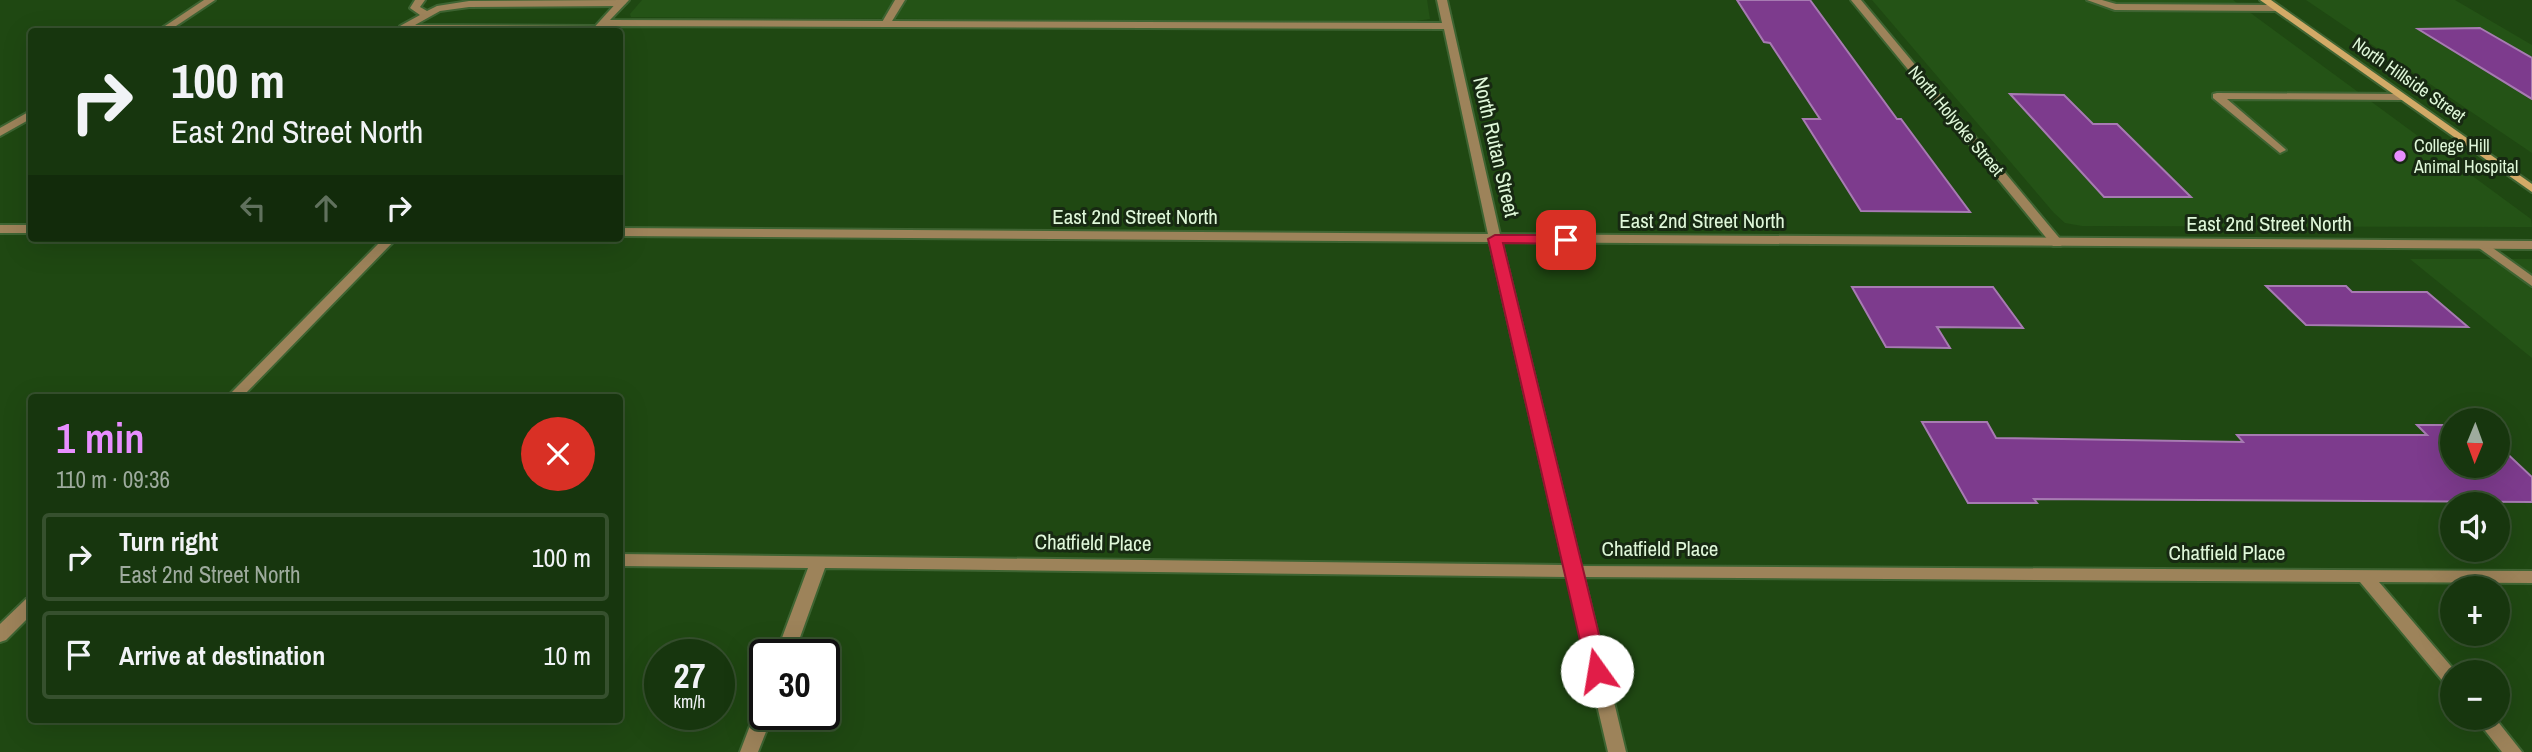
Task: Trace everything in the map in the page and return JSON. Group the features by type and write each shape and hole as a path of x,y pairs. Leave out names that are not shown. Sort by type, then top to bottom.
{"main road":[{"name":"North Hillside Street","path":"2265,0 2532,189"}],"street":[{"path":"166,28 210,0"},
{"path":"420,0 415,8 425,14"},
{"path":"887,24 900,0"},
{"name":"North Rutan Street","path":"1442,0 1495,239 1617,752"},
{"name":"North Holyoke Street","path":"1856,0 2057,243"},
{"path":"2092,0 2115,7 2276,8"},
{"path":"402,28 425,14 469,4 622,1"},
{"path":"598,28 622,1"},
{"path":"598,28 887,24 1448,26"},
{"path":"2280,150 2217,96 2402,97"},
{"path":"0,133 28,116"},
{"path":"0,229 28,229"},
{"name":"East 2nd Street North","path":"623,232 2532,245"},
{"path":"237,394 387,242"},
{"path":"2483,245 2532,282"},
{"name":"Chatfield Place","path":"623,560 1574,571 2532,577"},
{"path":"791,639 819,562"},
{"path":"2364,576 2440,666"},
{"path":"0,635 28,607"},
{"path":"749,752 757,730"},
{"path":"2494,730 2513,752"}],"shaded area":[{"path":"642,0 1427,0 1430,19 1409,22 631,17 630,14"},
{"path":"1872,0 2233,0 2531,219 2532,227 2082,226 2065,223"},
{"path":"2306,0 2455,0 2532,45 2532,153"},
{"path":"2410,259 2532,259 2532,358"}],"building":[{"path":"1737,0 1810,0 1897,119 1901,119 1970,212 1861,211 1803,119 1820,119 1770,43 1764,42"},
{"path":"2480,28 2532,58 2532,99 2418,29"},
{"path":"2010,94 2064,95 2093,124 2117,124 2191,197 2104,197"},
{"path":"2266,286 2346,286 2352,292 2427,292 2468,327 2306,325"},
{"path":"1852,287 1993,287 2023,328 1937,327 1950,348 1886,347"},
{"path":"1922,422 1987,422 1996,438 2243,442 2237,435 2427,435 2417,425 2440,425 2440,478 2510,478 2510,456 2532,477 2532,502 2510,502 2510,492 2440,492 2440,501 2034,499 2037,503 1968,503"}],"place":[{"name":"College Hill Animal Hospital","path":"2400,156"}],"route":[{"path":"1566,240 1495,239 1597,671"}]}
